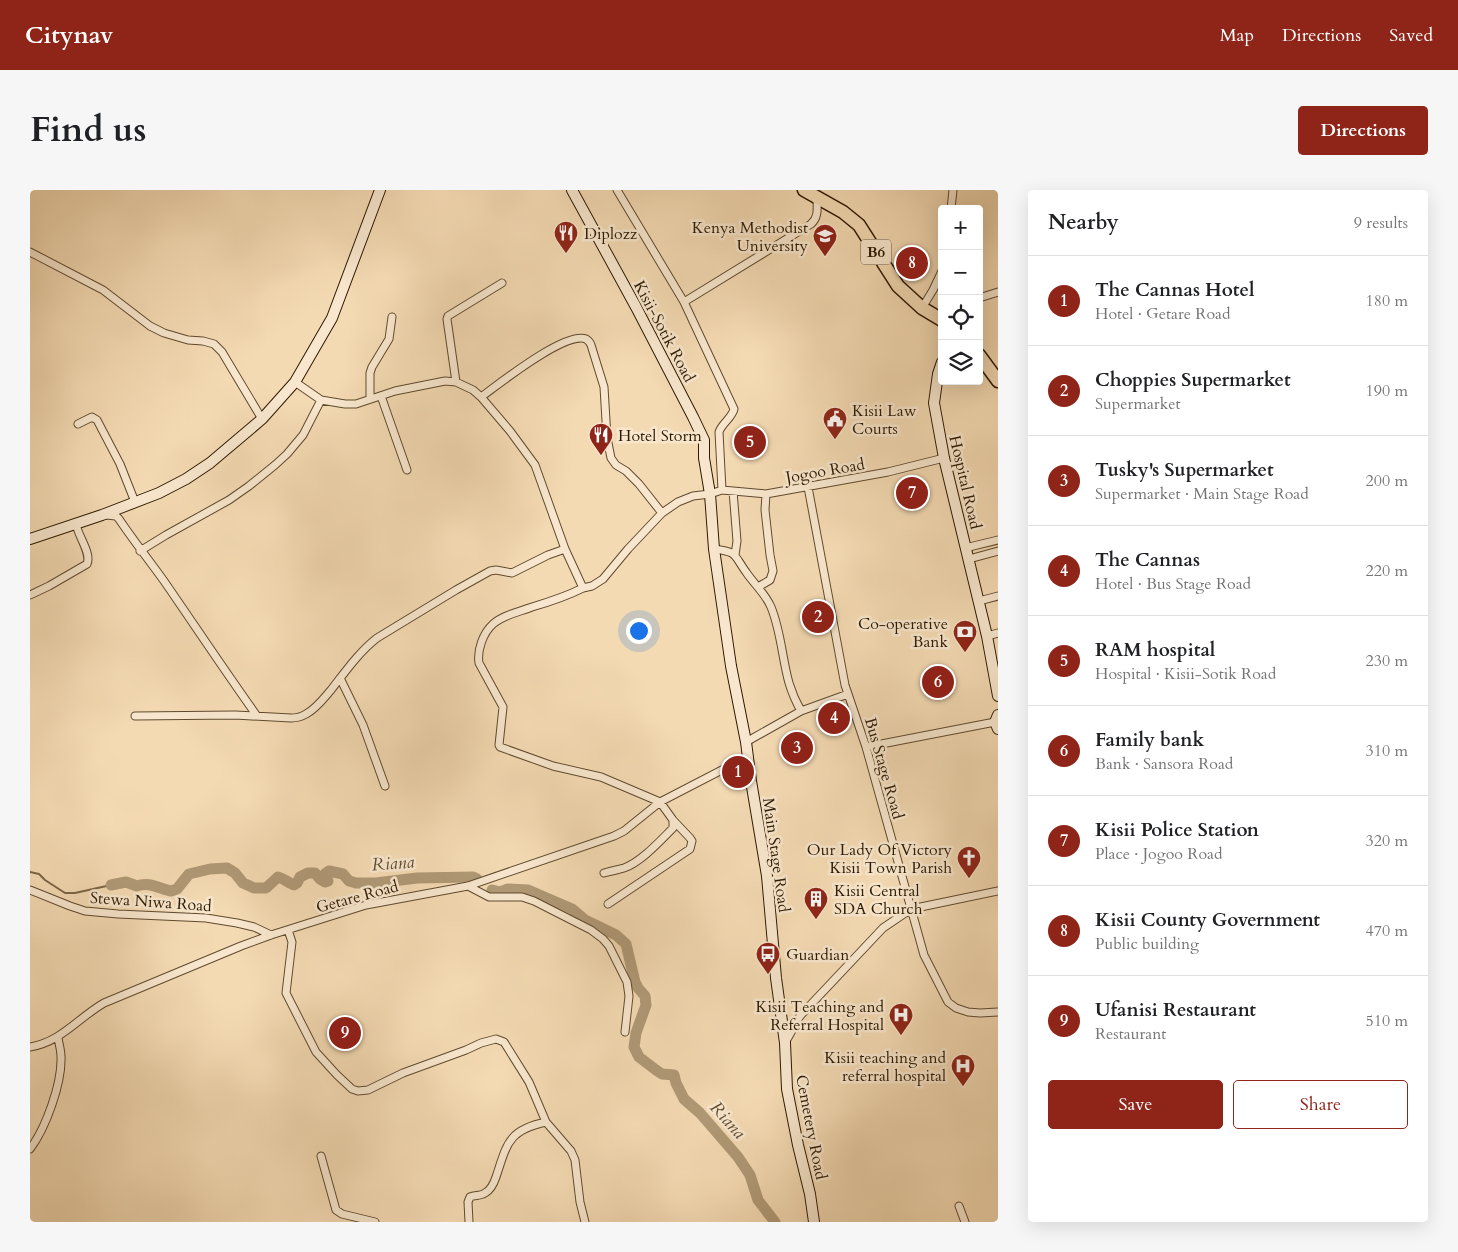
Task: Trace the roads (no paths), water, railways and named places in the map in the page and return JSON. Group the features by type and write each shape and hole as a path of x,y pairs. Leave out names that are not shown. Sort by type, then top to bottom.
{"highway":[{"name":"B6","path":"804,190 843,212 859,225 898,286 922,308 938,318"},
{"path":"983,360 998,381"}],"street":[{"path":"30,539 102,515 172,486 210,463 262,419 294,382 332,318 380,190"},
{"name":"Kisii-Sotik Road","path":"574,190 704,440 704,458 710,494"},
{"path":"617,190 684,302 734,409 719,432 722,490"},
{"path":"951,205 953,190"},
{"path":"684,302 811,224 817,216 817,198"},
{"path":"30,252 104,290 150,326 164,333 188,340 214,344 222,352 262,419"},
{"path":"922,308 938,279"},
{"path":"456,382 448,316 502,283"},
{"path":"983,297 998,292"},
{"path":"370,399 370,373 389,339 392,318"},
{"path":"481,397 534,358 577,340 588,340 604,387 607,438 611,458 616,465 626,471 639,484 662,513"},
{"name":"Hospital Road","path":"938,374 934,403 944,458 987,636 998,696"},
{"path":"294,382 321,400 345,404 356,404 395,391 445,381 456,382 472,390 481,397 510,431 535,465 565,549 583,588"},
{"path":"381,396 407,470"},
{"path":"140,551 229,500 275,466 303,435 321,400"},
{"path":"78,424 92,417 97,420 120,464 135,502"},
{"name":"Jogoo Road","path":"660,802 601,777 553,766 499,745 503,707 478,659 478,652 484,635 493,624 501,618 592,586 603,579 628,548 662,513 678,502 693,496 722,490 766,494 888,472 944,458"},
{"name":"Bus Stage Road","path":"808,487 848,694 866,746 924,955 948,1002 956,1008 968,1012 998,1012"},
{"path":"733,491 735,556"},
{"name":"Main Stage Road","path":"710,494 714,549 731,666 746,742 767,876 776,978 785,1043"},
{"path":"758,587 770,580 773,571 765,510 766,494"},
{"path":"102,515 116,516 257,716"},
{"path":"30,595 87,564 88,555 76,523"},
{"path":"966,548 998,540"},
{"path":"135,716 235,715 300,718 314,708 367,646 490,571 496,570 512,573 548,554 565,549"},
{"path":"714,549 730,551 735,556 771,606 789,681 801,711"},
{"path":"969,558 998,551"},
{"path":"979,601 998,596"},
{"path":"987,636 998,633"},
{"path":"340,678 362,725 385,786"},
{"path":"746,742 801,711 848,694"},
{"path":"866,746 997,722"},
{"name":"Getare Road","path":"30,1047 58,1038 92,1010 104,1003 271,935 366,905 468,886 614,836 624,831 660,802 747,757"},
{"path":"608,904 690,849 692,842 690,838 673,820 660,802"},
{"path":"604,873 625,868 636,862 673,828 673,820"},
{"path":"468,886 489,897 522,897 534,901 591,930 603,939 609,946 627,982 629,996 625,1032"},
{"name":"Stewa Niwa Road","path":"30,890 85,910 118,914 206,918 254,927 271,935"},
{"path":"785,1043 800,1016 883,928 911,909 998,891"},
{"path":"288,930 292,942 286,993 316,1052 352,1089 368,1090 404,1073 492,1039 500,1039 504,1042 526,1077 546,1122 571,1151 575,1160 580,1202 585,1222"},
{"path":"30,1148 46,1119 56,1088 61,1064 58,1038"},
{"name":"Cemetery Road","path":"785,1043 787,1089 810,1194 814,1222"},
{"path":"469,1222 468,1202 470,1197 485,1194 491,1187 508,1142 527,1127 546,1122"},
{"path":"321,1156 336,1210 342,1214 375,1222"},
{"path":"959,1206 965,1222"}],"waterway":[{"name":"Riana","path":"111,885 126,882 137,886 146,884 171,891 177,889 189,874 210,869 227,868 235,873 243,883 254,888 266,888 278,877 294,885 300,877 308,873 315,873 325,882 328,881 325,874 329,871 343,874 349,881 356,883 376,883 417,878 473,877 477,879"},
{"name":"Riana","path":"30,872 39,874 65,893 75,893 111,885"},
{"name":"Riana","path":"492,890 500,892 508,889 528,890 572,909 585,920 616,935 626,944 635,982 645,996 646,1005 636,1033 634,1047 639,1057 662,1074 674,1075 684,1099 700,1113 738,1157 750,1175 758,1200 775,1222"}],"place":[{"name":"Diplozz","path":"566,254"},
{"name":"Kenya Methodist University","path":"825,257"},
{"name":"Kisii County Government","path":"912,263"},
{"name":"Kisii Law Courts","path":"835,440"},
{"name":"RAM hospital","path":"750,442"},
{"name":"Hotel Storm","path":"601,456"},
{"name":"Kisii Police Station","path":"912,493"},
{"name":"Choppies Supermarket","path":"818,617"},
{"name":"Co-operative Bank","path":"965,653"},
{"name":"Family bank","path":"938,682"},
{"name":"The Cannas","path":"834,718"},
{"name":"Tusky's Supermarket","path":"797,748"},
{"name":"The Cannas Hotel","path":"738,772"},
{"name":"Our Lady Of Victory Kisii Town Parish","path":"969,879"},
{"name":"Kisii Central SDA Church","path":"816,920"},
{"name":"Guardian","path":"768,975"},
{"name":"Ufanisi Restaurant","path":"345,1033"},
{"name":"Kisii Teaching and Referral Hospital","path":"901,1036"},
{"name":"Kisii teaching and referral hospital","path":"963,1087"}]}
